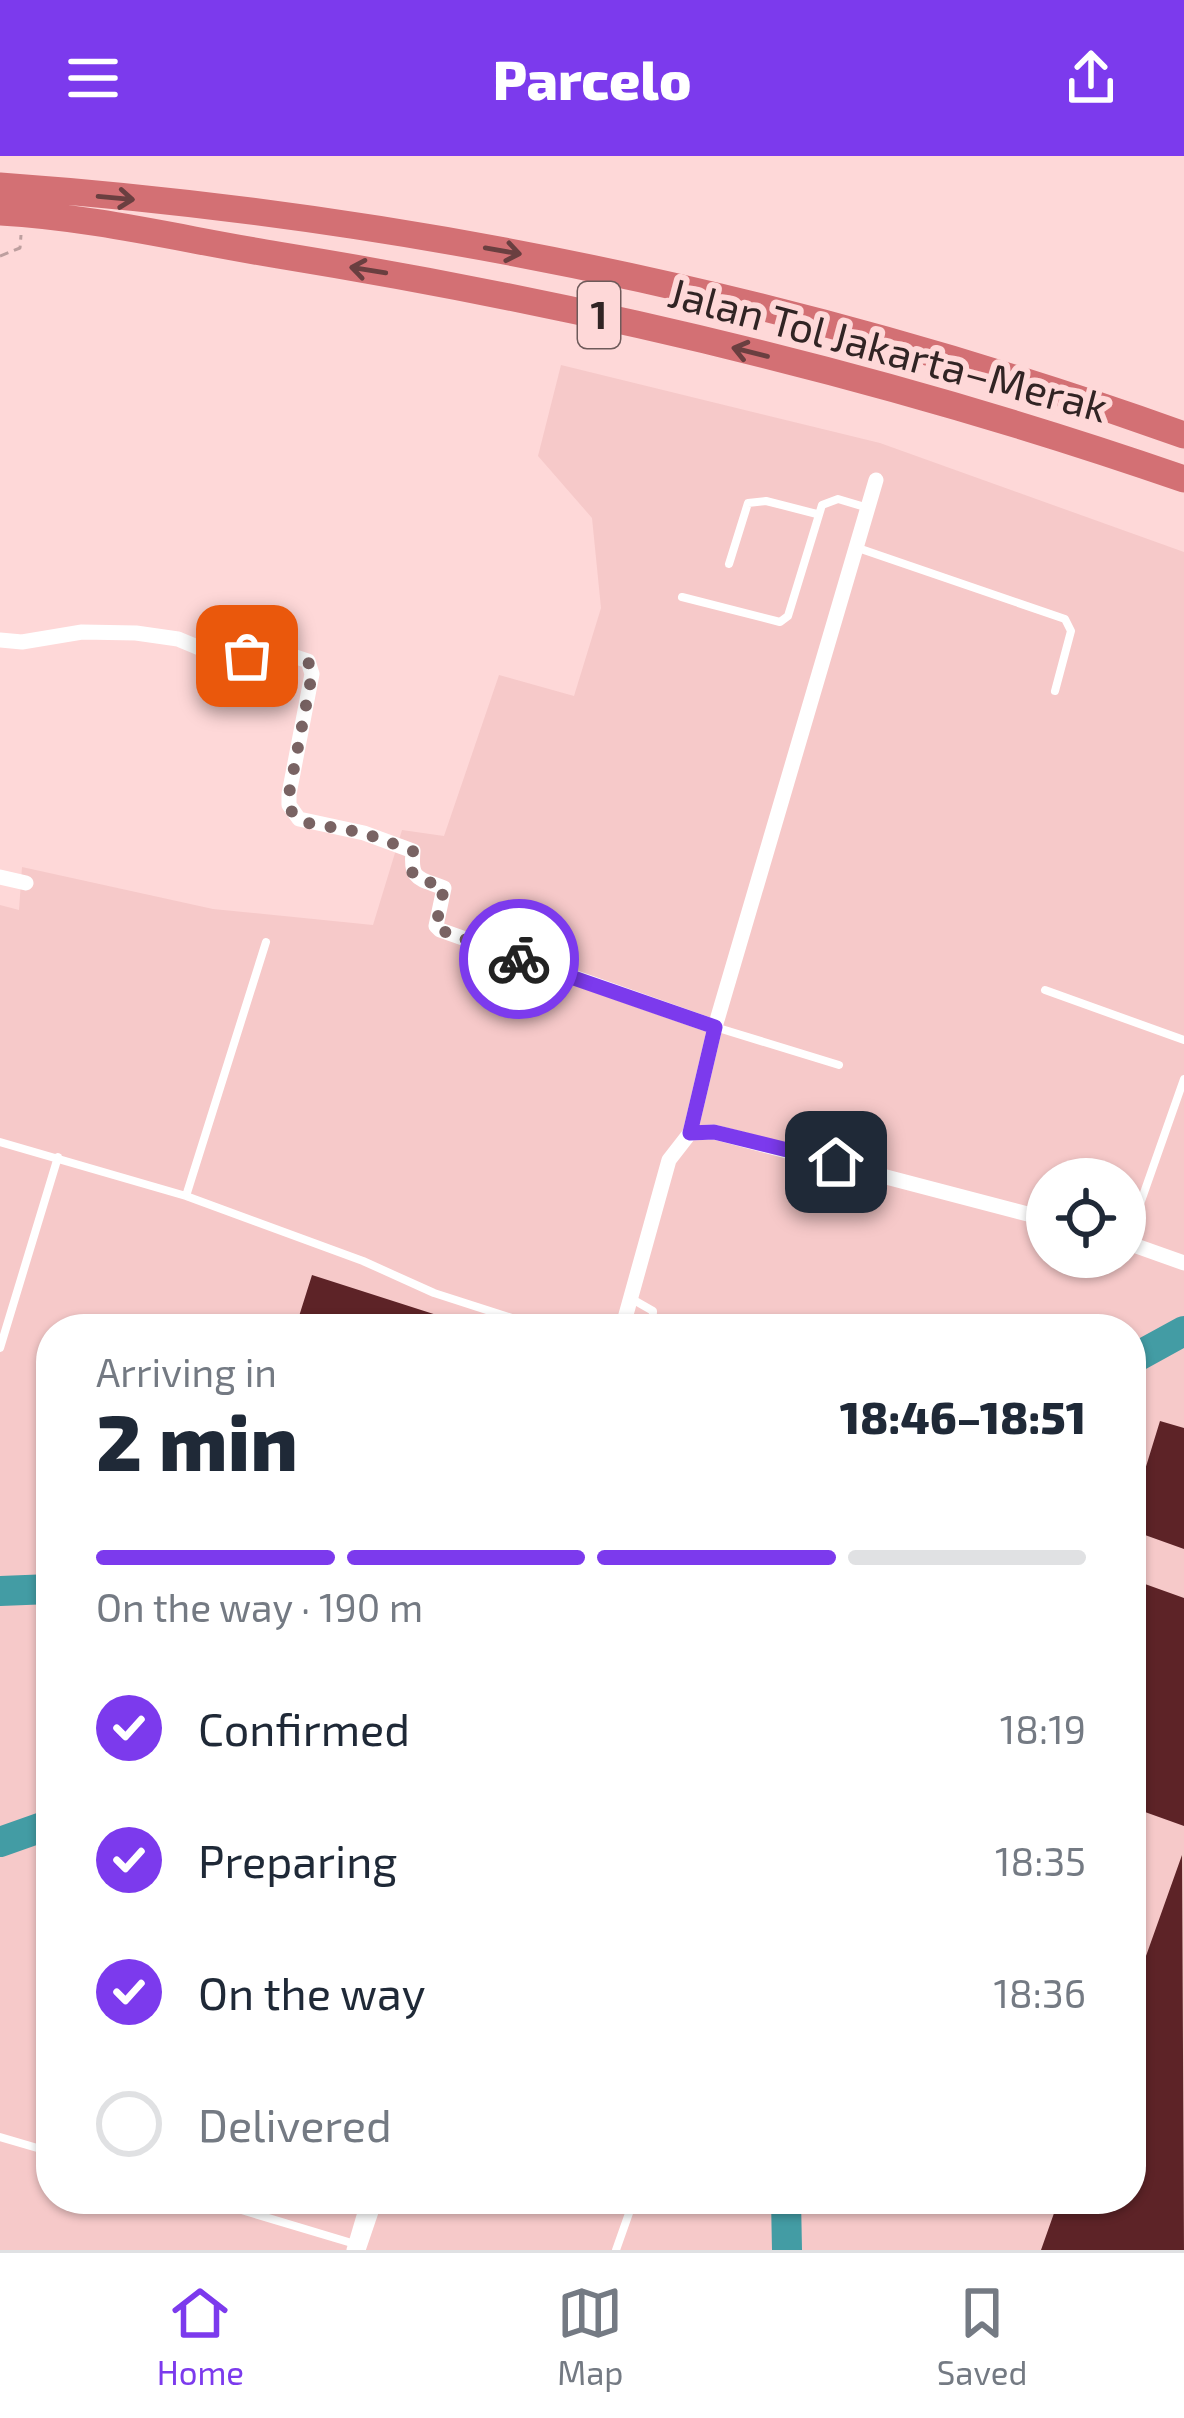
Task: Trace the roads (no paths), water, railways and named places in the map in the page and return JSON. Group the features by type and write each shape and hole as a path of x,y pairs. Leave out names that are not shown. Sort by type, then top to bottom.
{"highway":[{"name":"Jalan Tol Jakarta–Merak","path":"0,186 236,209 607,270 825,322 1184,435"},
{"name":"Jalan Tol Jakarta–Merak","path":"0,212 394,274 602,316 826,370 1055,434 1184,479"}],"street":[{"path":"626,1314 669,1160 690,1133 715,1027 875,480"},
{"path":"0,640 82,632 136,633 178,639 214,654 284,653 308,661 312,674 289,794 289,805 299,819 364,833 413,851 414,876 444,888 437,915 440,930 715,1027"},
{"path":"0,878 26,883"},
{"path":"690,1133 714,1132 1026,1214"},
{"path":"1146,1249 1184,1263"},
{"path":"357,2248 365,2214"}],"lane":[{"path":"682,597 780,622 788,616 821,505 838,499 867,508"},
{"path":"729,564 748,503 766,501 818,514"},
{"path":"858,548 1065,620 1071,631 1055,691"},
{"path":"186,1196 266,942"},
{"path":"1045,990 1184,1040"},
{"path":"715,1027 839,1065"},
{"path":"1146,1185 1184,1078"},
{"path":"0,1142 186,1196 499,1314"},
{"path":"0,1348 58,1157"},
{"path":"631,1298 653,1314"},
{"path":"0,2137 36,2148"},
{"path":"252,2214 357,2248 372,2214"},
{"path":"616,2250 629,2214"}],"waterway":[{"path":"1146,1352 1184,1331"},
{"path":"0,1591 36,1590"},
{"path":"0,1842 36,1829"},
{"path":"786,2214 787,2250"}]}
